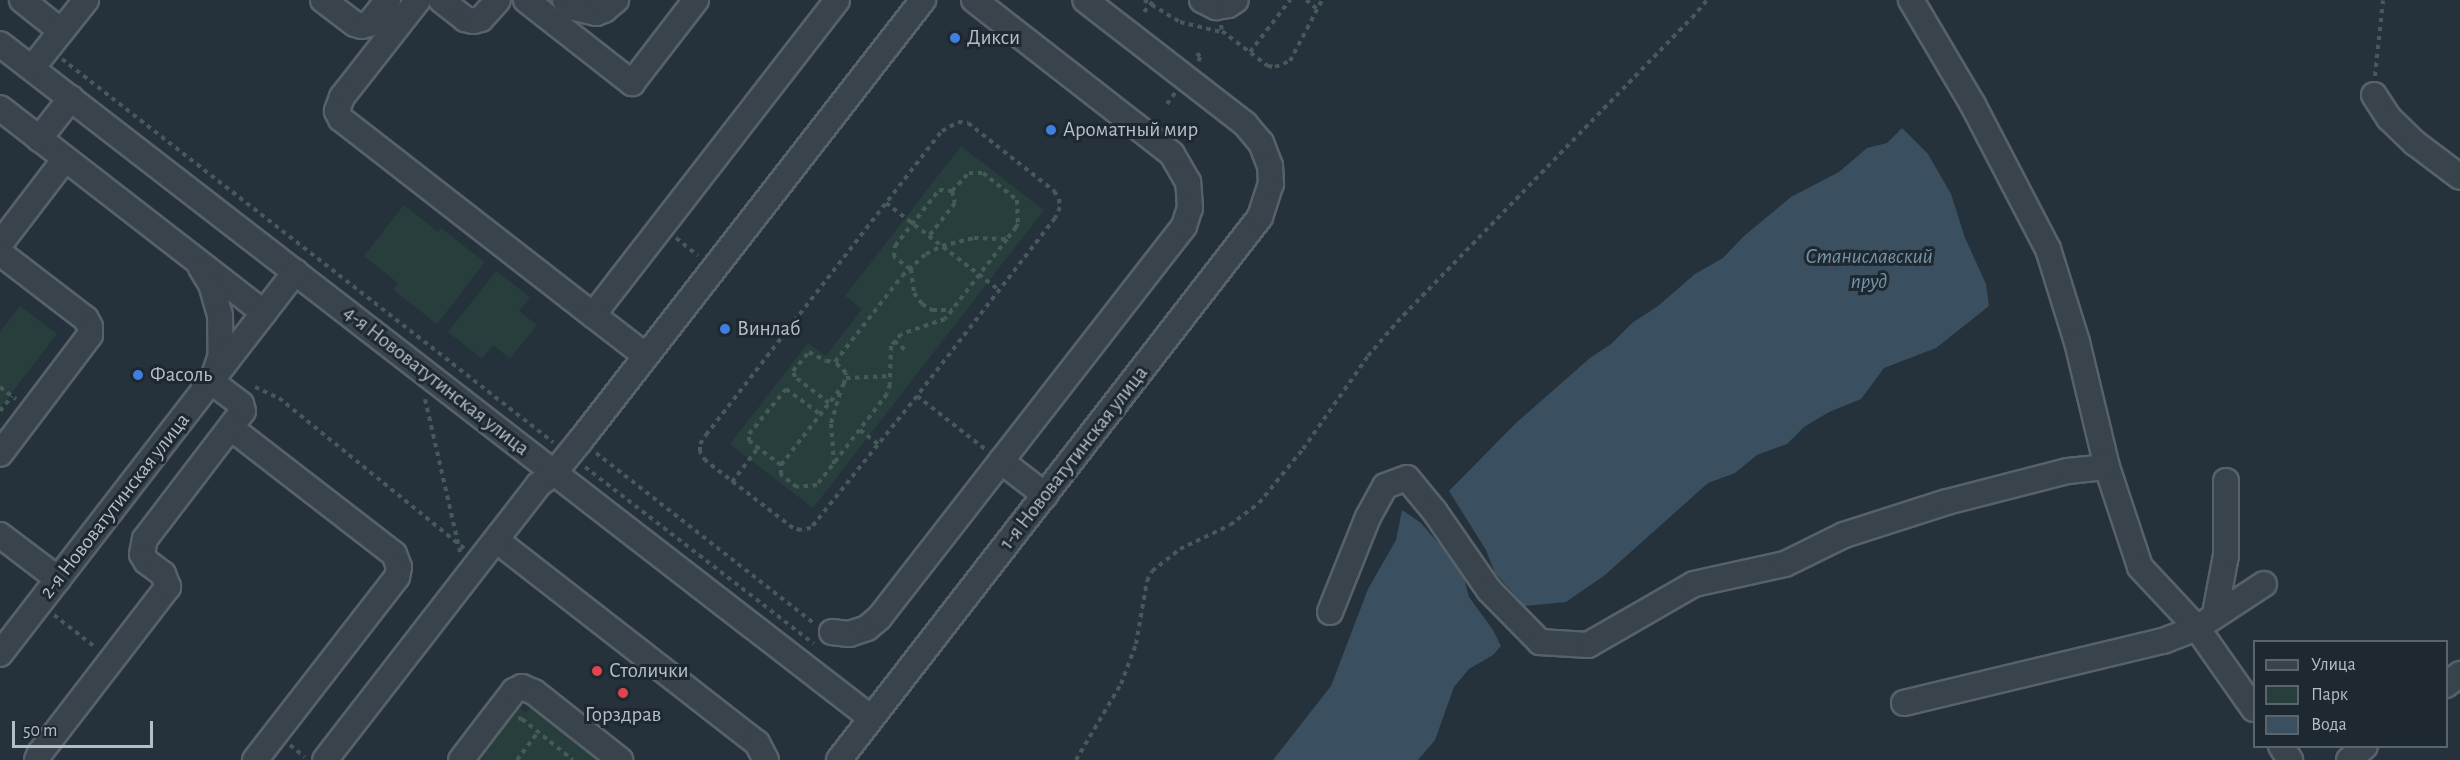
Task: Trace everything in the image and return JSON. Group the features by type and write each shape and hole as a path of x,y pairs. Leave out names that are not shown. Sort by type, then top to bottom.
{"street":[{"path":"22,0 54,39"},
{"path":"32,68 86,0"},
{"path":"323,0 355,24 362,26 369,24 388,0"},
{"path":"418,0 342,97 337,111 341,119 646,356"},
{"path":"441,0 465,19 472,21 481,19 498,0"},
{"path":"526,0 632,82 696,0"},
{"path":"565,0 576,8 596,12 604,10 616,0"},
{"path":"593,315 837,0"},
{"path":"325,760 538,486 568,456 923,0"},
{"path":"826,641 867,628 879,618 1184,226 1190,208 1188,182 1172,154 974,0"},
{"name":"1-я Нововатутинская улица","path":"839,760 1260,217 1271,184 1270,166 1261,143 1245,124 1085,0"},
{"path":"1911,0 1973,105 2048,249 2077,342 2107,467 2140,567 2206,621 2253,707"},
{"name":"4-я Нововатутинская улица","path":"0,44 295,272 568,456 872,718"},
{"path":"2374,95 2389,118 2415,143 2460,177"},
{"path":"39,139 71,98"},
{"path":"3,117 39,139 264,313"},
{"path":"0,454 90,335 90,327 86,319 3,259 65,159"},
{"path":"37,760 40,753 168,587 163,574 146,561 142,554 145,539 240,416 242,407 212,380 221,355 220,316 211,284 197,261"},
{"name":"2-я Нововатутинская улица","path":"0,654 295,272"},
{"path":"231,428 394,554 399,567 397,577 255,760"},
{"path":"1001,461 1045,495"},
{"path":"1330,612 1368,518 1385,486 1407,478 1435,512 1489,590 1540,642 1588,645 1694,584 1785,564 1844,535 1947,502 2068,471 2107,467"},
{"path":"2206,621 2226,555 2226,481"},
{"path":"0,535 58,579"},
{"path":"495,540 757,744 766,760"},
{"path":"1904,703 2163,640 2206,621 2264,584"},
{"path":"461,760 514,691 522,687 534,692 620,760"},
{"path":"2349,760 2365,748"}],"path":[{"path":"1144,0 1179,22 1226,33"},
{"path":"1144,12 1154,0"},
{"path":"1250,52 1290,0"},
{"path":"1305,0 1317,9"},
{"path":"1220,2 1221,28 1271,67 1287,63 1322,0"},
{"path":"1076,760 1121,684 1136,644 1147,581 1152,571 1180,549 1230,525 1259,503 1303,449 1368,356 1397,322 1707,0"},
{"path":"2374,95 2383,0"},
{"path":"54,39 568,456 826,641"},
{"path":"968,123 1054,191 1059,199 1060,207 1055,218 999,290 879,445 811,528 792,528 706,461 700,452 700,444 950,124 968,123"},
{"path":"843,384 781,465 781,475 797,487 818,485 887,394 891,376 889,352 894,341 904,332 940,322 952,310 1019,222 1018,202 983,173 975,171 963,177 952,191"},
{"path":"952,191 939,190 893,253 894,257 910,268 914,293 922,304 941,312 952,310"},
{"path":"929,236 955,202 952,191"},
{"path":"886,203 999,290"},
{"path":"661,227 714,268"},
{"path":"835,362 910,268 926,254 942,246 974,238 1007,239"},
{"path":"894,341 907,351"},
{"path":"829,403 795,376 794,371 809,352 825,361 835,362 844,369 846,378 831,423 834,464"},
{"path":"846,378 891,376"},
{"path":"246,385 279,398 458,543 473,569"},
{"path":"781,465 758,448 747,436 784,390 789,389 820,414"},
{"path":"0,411 12,396"},
{"path":"917,396 1001,461"},
{"path":"425,398 458,543 473,569"},
{"path":"860,430 879,445"},
{"path":"732,482 758,448"},
{"path":"568,456 817,625 826,641"},
{"path":"39,603 112,660"},
{"path":"516,760 539,731 573,760"}],"green space":[{"path":"961,146 1044,210 813,508 730,444 808,343 826,356 862,309 845,296"},
{"path":"404,205 438,232 441,228 485,262 437,324 393,290 398,283 364,256"},
{"path":"496,271 530,297 519,311 537,325 510,359 493,345 482,359 448,332"},
{"path":"20,306 57,334 0,408 0,332"},
{"path":"534,703 602,756 599,760 474,760 516,705 526,713"}],"water":[{"name":"Станиславский пруд","path":"1902,128 1928,154 1951,194 1965,238 1986,284 1989,306 1936,348 1884,368 1861,399 1829,412 1804,427 1787,444 1757,455 1735,473 1708,483 1605,575 1566,602 1525,606 1495,573 1486,550 1449,491 1516,423 1590,358 1611,344 1632,323 1658,306 1695,274 1723,258 1744,236 1791,197 1839,172 1867,148 1887,143"},
{"path":"1402,510 1421,523 1452,559 1464,578 1469,597 1493,630 1501,646 1493,655 1469,669 1454,687 1435,740 1418,760 1273,760 1331,686 1368,589 1396,540"}],"place":[{"name":"Дикси","path":"955,38"},
{"name":"Ароматный мир","path":"1051,130"},
{"name":"Винлаб","path":"725,329"},
{"name":"Фасоль","path":"138,375"},
{"name":"Столички","path":"597,671"},
{"name":"Горздрав","path":"623,693"}]}
